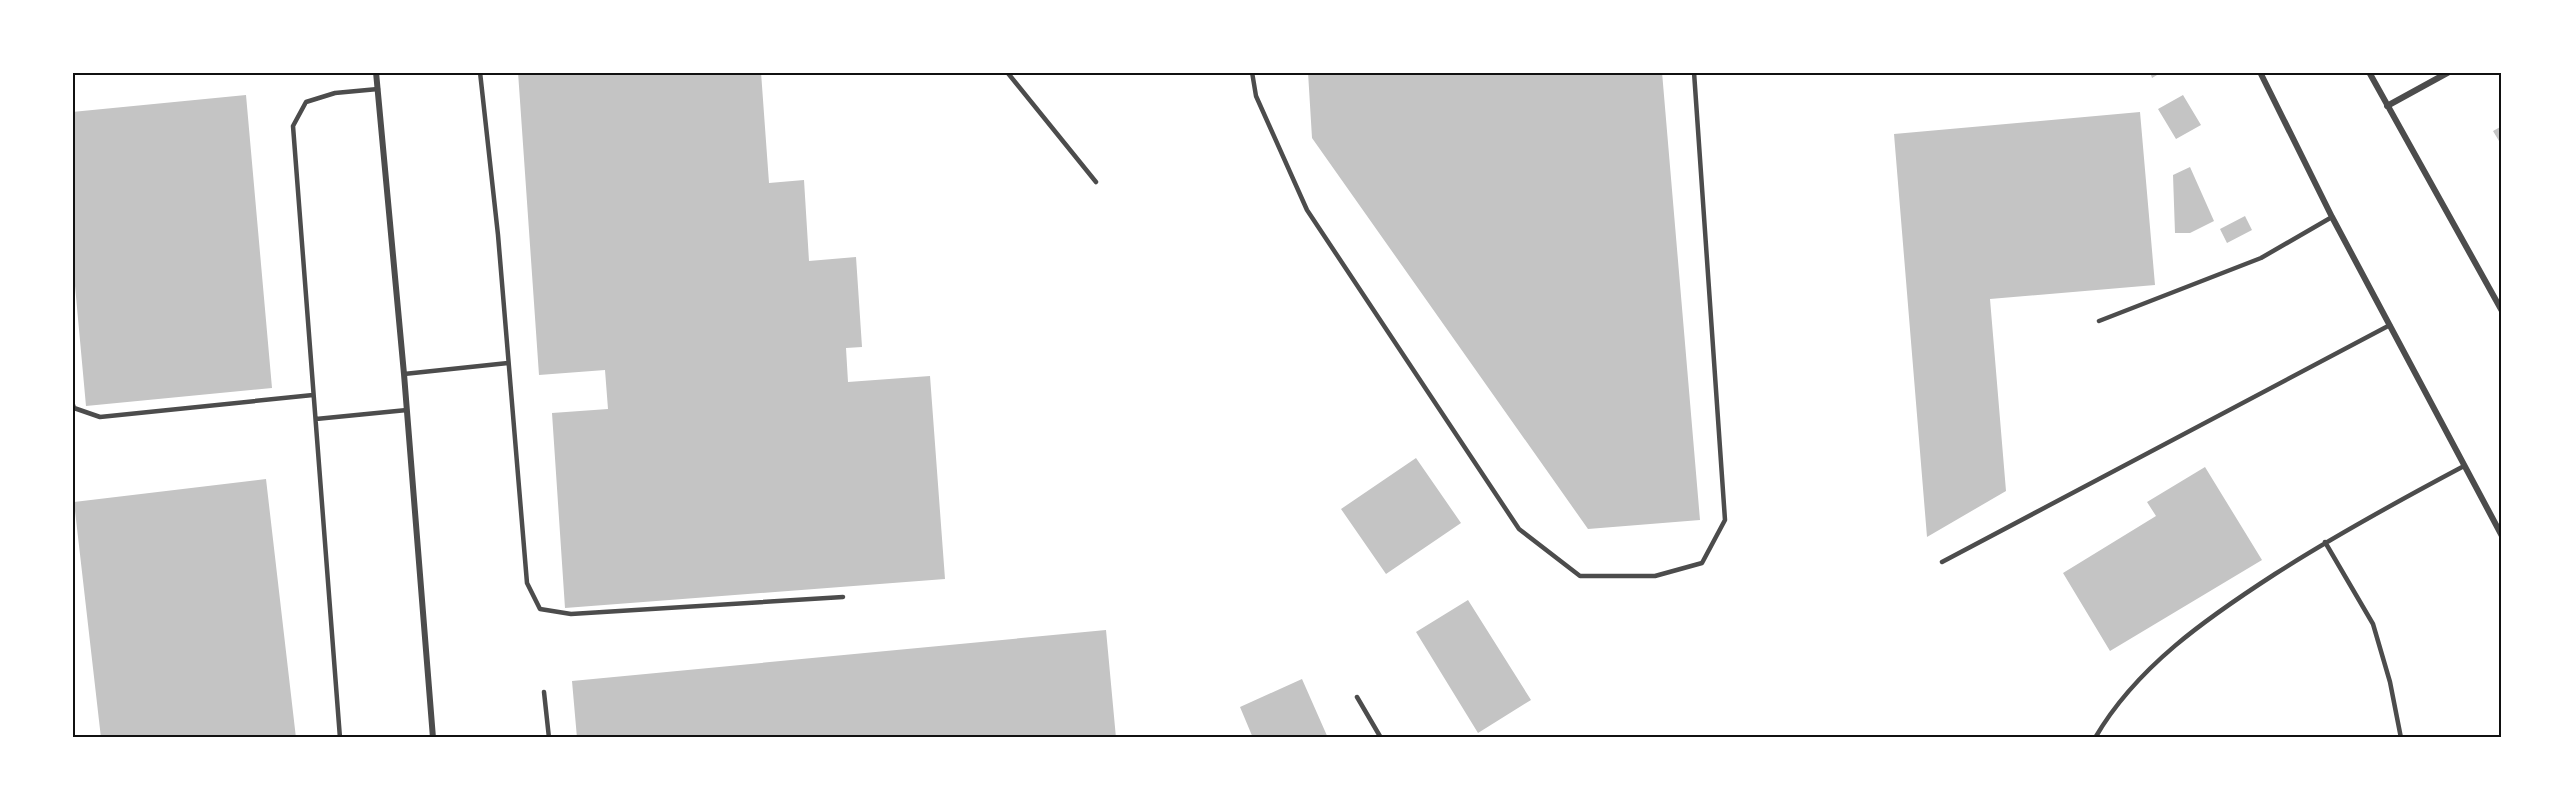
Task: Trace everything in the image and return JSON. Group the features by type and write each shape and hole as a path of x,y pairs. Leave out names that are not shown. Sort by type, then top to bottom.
{"street":[{"path":"376,72 404,374 433,738"},
{"path":"2260,72 2332,217 2502,536"},
{"path":"2369,72 2502,311"},
{"path":"2388,106 2449,72"}],"lane":[{"path":"480,72 498,236 527,583 540,609 571,614 843,597"},
{"path":"1007,72 1096,182"},
{"path":"1251,72 1256,96 1307,210 1518,529 1580,576 1655,576 1702,562 1725,520 1694,72"},
{"path":"340,738 293,126 306,102 335,93 378,89"},
{"path":"2099,321 2261,258 2332,217"},
{"path":"1942,562 2390,325"},
{"path":"404,374 508,363"},
{"path":"72,402 74,408 100,417 313,395"},
{"path":"316,418 407,410"},
{"path":"2095,738 2139,677 2215,612 2325,542 2464,465"},
{"path":"2325,542 2373,624 2390,682 2401,738"},
{"path":"544,692 549,738"},
{"path":"1357,697 1381,738"}],"building":[{"path":"518,72 761,72 769,183 804,180 809,261 856,257 862,347 846,348 848,382 930,376 945,579 565,608 552,413 608,409 605,370 539,375"},
{"path":"1308,72 1662,72 1700,520 1588,529 1312,138"},
{"path":"2150,72 2162,72 2152,78"},
{"path":"246,95 272,388 86,406 72,253 72,112"},
{"path":"2183,95 2201,125 2176,139 2158,109"},
{"path":"2140,112 2155,285 1990,299 2006,491 1927,537 1894,134"},
{"path":"2502,126 2502,146 2493,131"},
{"path":"2190,167 2214,221 2190,233 2175,233 2173,175"},
{"path":"2245,216 2252,230 2227,243 2220,229"},
{"path":"1416,458 1461,523 1386,574 1341,509"},
{"path":"2205,467 2262,560 2110,651 2063,573 2156,516 2147,502"},
{"path":"266,479 296,738 101,738 74,502"},
{"path":"1468,600 1531,700 1478,733 1416,632"},
{"path":"1106,630 1116,738 577,738 572,681"},
{"path":"1302,679 1328,738 1253,738 1240,707"}]}
